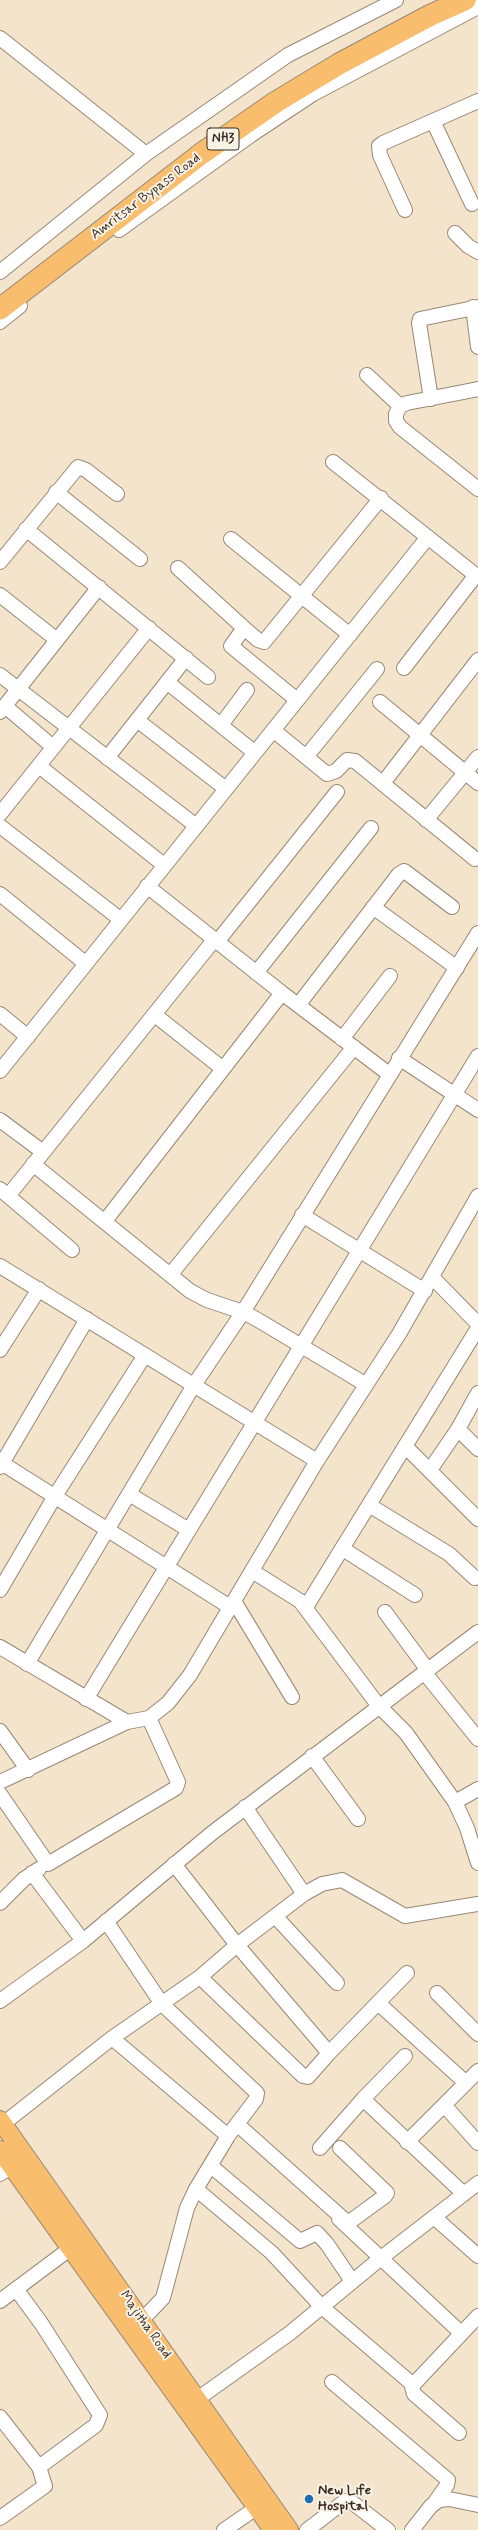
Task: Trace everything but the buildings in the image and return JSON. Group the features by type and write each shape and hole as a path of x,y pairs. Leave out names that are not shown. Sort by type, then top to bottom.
{"highway":[{"name":"Amritsar Bypass Road","path":"0,293 204,135 279,84 366,35 437,0"},
{"name":"Amritsar Bypass Road","path":"0,309 201,154 276,102 339,64 431,15 470,7"}],"main road":[{"name":"Majitha Road","path":"1,2122 142,2320 191,2404"},
{"name":"Majitha Road","path":"0,2150 5,2171 72,2248 191,2404 262,2504 289,2530"},
{"name":"Majitha Road","path":"262,2504 273,2530"}],"street":[{"path":"0,272 146,154 288,55 396,0"},
{"path":"0,322 116,232 312,94 470,7 478,20"},
{"path":"0,38 146,154"},
{"path":"405,210 380,155 379,146 478,101"},
{"path":"432,121 472,204"},
{"path":"455,233 468,246 478,252"},
{"path":"431,399 419,322 420,319 475,307 478,347"},
{"path":"367,375 400,406"},
{"path":"400,406 478,388"},
{"path":"400,406 396,414 396,421 400,427 478,489"},
{"path":"333,462 381,498 477,576 404,668"},
{"path":"0,562 78,467 86,470 116,494"},
{"path":"56,492 140,559"},
{"path":"178,568 244,628 258,640 264,642 381,498"},
{"path":"26,529 208,677"},
{"path":"0,1071 195,825 226,789 254,752 298,700 428,537"},
{"path":"230,539 350,635"},
{"path":"53,747 2,710 98,587"},
{"path":"0,595 57,640"},
{"path":"0,814 53,747 69,730 149,628"},
{"path":"244,628 231,646 298,700"},
{"path":"106,758 186,658"},
{"path":"382,783 478,660"},
{"path":"306,757 377,669"},
{"path":"0,676 195,825"},
{"path":"168,682 254,752"},
{"path":"221,725 247,690"},
{"path":"380,702 478,783"},
{"path":"137,720 226,789"},
{"path":"273,730 328,774 336,771 351,759 475,859"},
{"path":"426,820 478,757"},
{"path":"38,766 164,865"},
{"path":"72,1250 4,1193 43,1152 336,792"},
{"path":"0,826 120,919"},
{"path":"256,973 371,828"},
{"path":"299,1004 399,874 404,871 452,907"},
{"path":"147,886 256,973 299,1004 389,1074"},
{"path":"0,894 86,963"},
{"path":"373,907 457,968"},
{"path":"27,1664 194,1385 243,1312 389,1074 478,933"},
{"path":"171,1274 348,1043 390,976"},
{"path":"105,1221 282,993"},
{"path":"0,1014 28,1037"},
{"path":"155,1015 223,1069"},
{"path":"86,1699 254,1422 302,1348 478,1056"},
{"path":"399,1058 478,1110"},
{"path":"0,1120 43,1152"},
{"path":"33,1164 198,1296 243,1312 365,1384"},
{"path":"0,1782 127,1722 150,1718 168,1703 190,1675 317,1461 425,1291 478,1196"},
{"path":"302,1215 425,1291"},
{"path":"0,1266 87,1318 317,1461"},
{"path":"432,1277 478,1324"},
{"path":"0,1350 38,1289"},
{"path":"87,1318 1,1464 232,1604 292,1697"},
{"path":"306,1607 478,1328"},
{"path":"0,1590 55,1496 145,1355"},
{"path":"430,1470 458,1429 478,1393"},
{"path":"458,1429 478,1450"},
{"path":"405,1446 478,1519"},
{"path":"129,1494 189,1530"},
{"path":"369,1506 448,1554 475,1578"},
{"path":"343,1549 415,1595"},
{"path":"252,1571 291,1595 306,1607 378,1705 406,1733 473,1825 478,1863"},
{"path":"385,1612 425,1671 478,1739"},
{"path":"0,2001 82,1941 245,1807 378,1705 478,1632"},
{"path":"0,1647 127,1722"},
{"path":"0,1903 32,1873 176,1788 178,1782 150,1718"},
{"path":"0,1731 28,1770"},
{"path":"312,1756 358,1819"},
{"path":"455,1802 478,1789"},
{"path":"0,1794 48,1864"},
{"path":"245,1807 304,1894"},
{"path":"174,1864 237,1945 329,2053"},
{"path":"32,1873 82,1941"},
{"path":"1,2122 112,2038 200,1976 237,1945 304,1894 322,1884 342,1880 405,1916 478,1904"},
{"path":"275,1916 337,1983"},
{"path":"106,1921 162,2004 257,2093 256,2099 228,2136 196,2189 187,2208 163,2298 142,2320"},
{"path":"200,1976 303,2076 308,2077 329,2053 407,1973"},
{"path":"437,1993 478,2034"},
{"path":"378,2003 466,2084"},
{"path":"112,2038 228,2136"},
{"path":"320,2148 363,2099 405,2056"},
{"path":"407,2142 478,2071"},
{"path":"363,2099 464,2194"},
{"path":"444,2105 478,2143"},
{"path":"237,2124 460,2332"},
{"path":"270,2154 348,2222 386,2196 387,2193 340,2148"},
{"path":"5,2171 26,2156"},
{"path":"211,2166 300,2241 317,2233 352,2282"},
{"path":"191,2404 274,2345 381,2258 478,2183"},
{"path":"196,2189 272,2253 322,2307 412,2385 414,2394 459,2433"},
{"path":"434,2218 478,2256"},
{"path":"0,2301 72,2248"},
{"path":"16,2289 42,2323 100,2415 96,2425 39,2467"},
{"path":"412,2385 460,2332 478,2316"},
{"path":"332,2382 448,2480 447,2485 435,2502 412,2530"},
{"path":"0,2417 39,2467 45,2486 0,2518"},
{"path":"435,2502 449,2499 478,2505"},
{"path":"307,2530 345,2501 353,2503 388,2530"},
{"path":"224,2530 262,2504"}],"place":[{"name":"New Life Hospital","path":"309,2499"}]}
